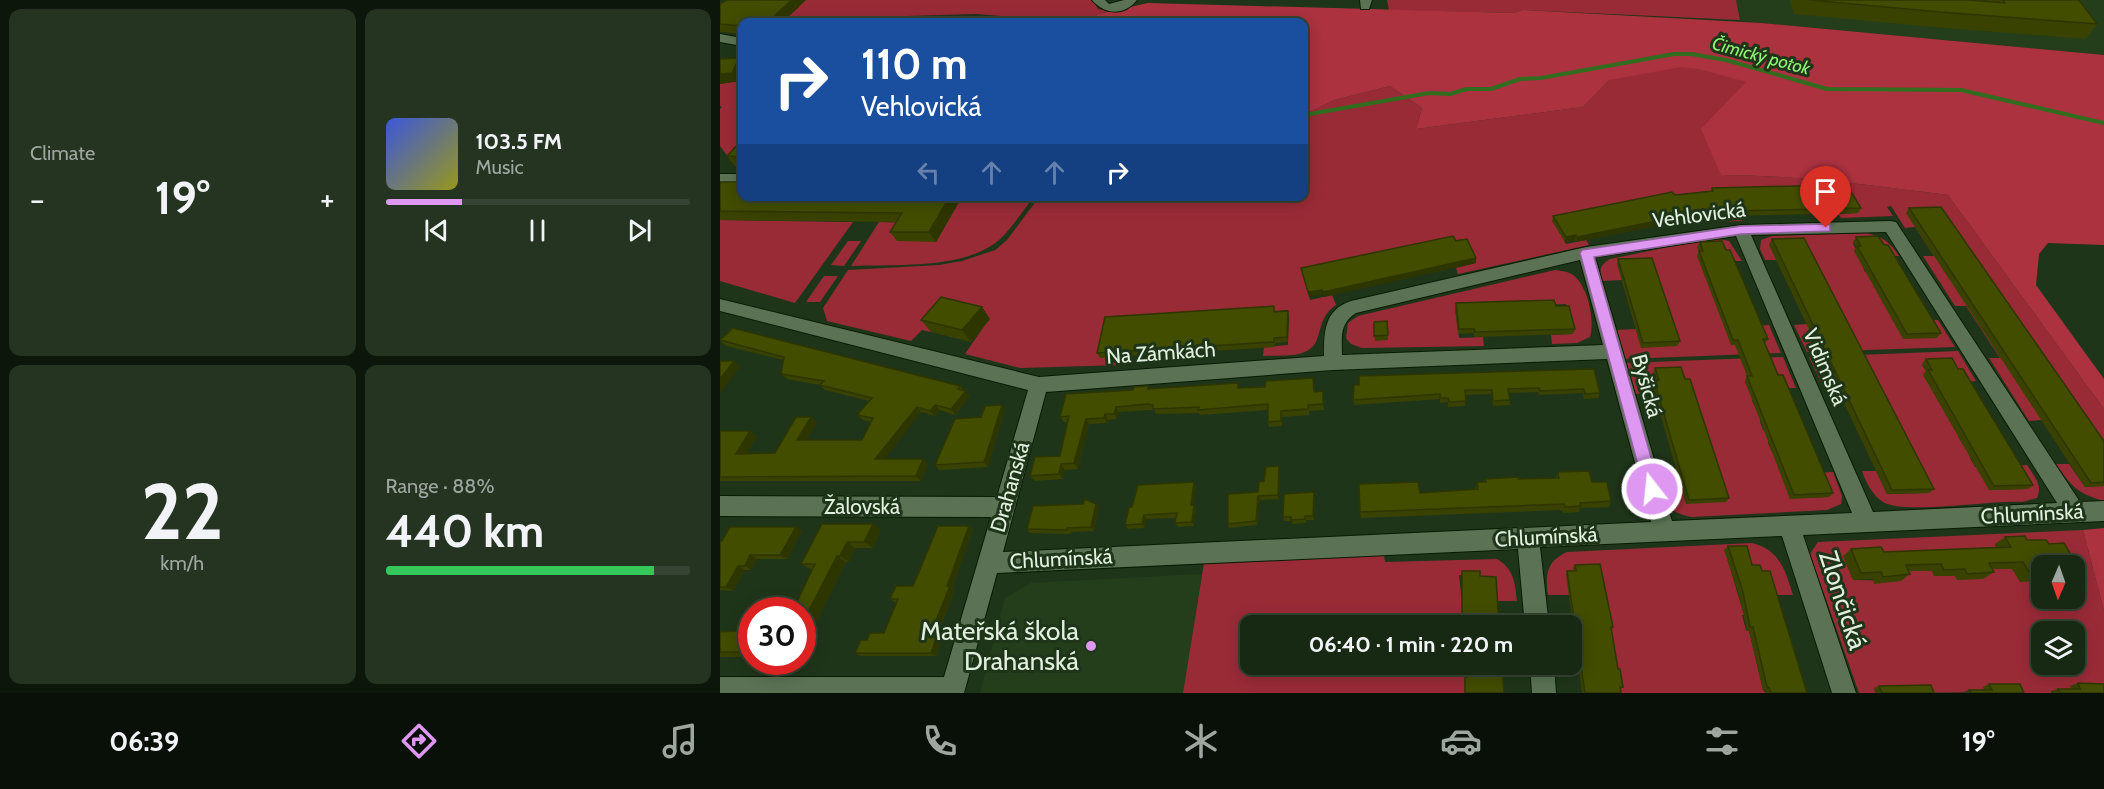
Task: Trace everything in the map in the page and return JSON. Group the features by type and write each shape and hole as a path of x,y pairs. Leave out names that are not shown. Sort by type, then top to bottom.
{"street":[{"path":"1098,0 1106,8 1117,8 1128,4 1131,0"},
{"path":"720,38 738,41"},
{"path":"720,179 738,179"},
{"name":"Vehlovická","path":"1334,363 1333,329 1338,316 1351,308 1586,253 1741,230 1890,226 2074,512"},
{"name":"Vidimská","path":"1741,230 1867,522"},
{"name":"Byšická","path":"1586,253 1664,531"},
{"path":"720,322 726,306"},
{"name":"Na Zámkách","path":"726,306 1039,385 1334,363 1614,352"},
{"name":"Drahanská","path":"952,691 1039,385"},
{"name":"Žalovská","path":"720,506 1004,507"},
{"name":"Chlumínská","path":"989,563 2104,511"},
{"name":"Zlončická","path":"1789,526 1844,693"},
{"path":"1528,538 1537,615"},
{"path":"1543,675 1545,693"},
{"path":"720,689 952,691"}],"shaded area":[{"path":"794,0 1094,0 1098,9 1109,11 1094,18 1024,18 977,14 787,18 799,7"},
{"path":"1387,0 1736,0 1740,20 1523,10 1513,13 1389,10"},
{"path":"1736,0 2104,0 2104,55 1741,21"},
{"path":"1148,3 1513,13 1523,10 1761,23 2104,55 2104,245 2048,243 2039,254 2036,285 2104,379 2104,409 1948,195 1806,179 1721,175 1701,129 1746,82 1699,69 1681,67 1609,80 1583,107 1416,129 1422,108 1390,86 1334,100 1308,113 1308,18 1094,18 1098,14"},
{"path":"972,16 1002,18 869,18"},
{"path":"1701,46 1946,164 1721,175 1806,179 1948,195 2104,409 2104,454 2041,420 2029,421 1989,358 2000,358 1966,306 1955,306 1923,256 1934,256 1906,213 1915,227 1905,228 1891,206 1887,207 1893,216 1841,218 1838,214 1858,213 1710,194 1719,217 1741,216 1742,221 1711,222 1696,198 1553,221 1566,244 1586,240 1589,245 1458,274 1456,268 1476,263 1463,239 1302,273 1310,300 1332,295 1336,305 1324,318 1317,339 1310,349 1293,355 1263,356 1264,347 1288,345 1288,310 1108,322 1124,356 1122,365 1020,368 965,354 989,319 951,310 931,332 922,330 911,341 827,321 823,308 848,270 939,265 962,261 995,250 993,252 1007,240 1036,201 1308,201 1308,113 1334,100 1390,86 1422,108 1416,129 1583,107 1609,80"},
{"path":"738,81 738,163 735,166 720,146 720,109 722,107 720,106 720,84"},
{"path":"960,201 1008,203 1031,201 999,240 984,250 948,261 928,264 851,266 879,222 909,223 936,242"},
{"path":"720,220 853,222 795,303 720,281"},
{"path":"1867,233 1886,241 1899,256 1888,256 1853,243 1865,272 1870,272 1874,288 1879,288 1883,304 1888,304 1893,321 1938,320 1955,347 1807,352 1794,325 1807,324 1815,341 1770,245 1777,260 1765,260 1760,249 1761,240 1772,236"},
{"path":"1713,238 1729,241 1742,261 1701,256 1705,277 1709,277 1753,326 1769,325 1781,353 1624,359 1616,330 1636,329 1622,280 1602,281 1602,265 1610,259"},
{"path":"848,241 861,241 844,266 831,265"},
{"path":"1555,270 1569,273 1578,280 1589,304 1592,322 1590,337 1577,343 1552,344 1551,335 1573,334 1566,304 1455,308 1459,338 1483,337 1484,346 1362,348 1351,344 1346,338 1348,323 1358,316"},
{"path":"824,276 838,276 820,302 806,302"},
{"path":"1958,351 1976,381 1963,382 1922,365 1928,374 1924,375 1928,383 1933,383 1939,403 1944,402 1946,415 1951,423 1956,423 1958,436 1963,445 1968,445 1970,458 1975,467 1981,467 1989,490 2027,489 2008,466 2027,465 2038,485 2037,498 2022,502 1929,507 1894,506 1883,502 1873,492 1862,471 1876,471 1887,494 1929,493 1827,366 1836,386 1823,387 1809,357"},
{"path":"1783,357 1796,388 1745,381 1748,389 1753,389 1752,401 1756,409 1760,409 1760,422 1763,430 1768,430 1768,443 1772,452 1777,452 1777,465 1781,474 1786,474 1786,488 1790,498 1829,497 1814,473 1833,472 1842,496 1841,504 1827,510 1691,517 1671,509 1665,501 1658,480 1685,479 1657,385 1652,385 1655,393 1634,394 1625,363"},
{"path":"2056,464 2069,464 2085,487 2104,486 2104,501 2081,492 2066,478"},
{"path":"2104,528 2104,611 2083,530"},
{"path":"2083,530 2104,611 2104,693 2016,693 1984,687 1985,692 1898,693 1874,689 1876,693 1859,693 1810,554 1818,542","holes":["1845,560 1900,581 1853,580"]},
{"path":"1752,543 1769,551 1780,562 1793,595 1773,595 1725,551 1744,615 1742,615 1746,630 1749,631 1763,690 1766,693 1619,693 1574,574 1569,595 1548,595 1547,575 1551,564 1567,552"},
{"path":"1384,555 1385,562 1497,559 1510,572 1517,601 1496,601 1475,575 1459,575 1463,615 1240,615 1240,675 1466,675 1465,693 1183,693 1204,563"},
{"name":"Mateřská škola Drahanská","path":"1202,574 1183,693 980,693 1005,598 1031,583"}],"building":[{"path":"727,0 792,0 775,15 778,18 738,18 738,26 720,24 720,4"},
{"path":"1809,0 1967,0 2005,3 2003,0 2079,0 2097,24 1941,12"},
{"path":"738,58 732,73 720,74 720,59"},
{"path":"738,144 738,157 727,156"},
{"path":"720,182 738,182 738,201 947,201 929,232 890,232 902,213 720,211"},
{"path":"1837,185 1840,190 1850,190 1861,208 1732,211 1731,209 1717,209 1577,237 1576,235 1566,237 1553,216 1672,192 1675,195 1713,191 1712,188"},
{"path":"1941,207 2104,441 2104,482 2091,483 1909,208"},
{"path":"1453,236 1456,241 1467,239 1476,258 1323,292 1322,290 1308,292 1301,268"},
{"path":"1878,236 1884,245 1888,245 1941,333 1907,334 1857,246 1861,246 1856,237"},
{"path":"1804,238 1934,489 1892,490 1772,239"},
{"path":"1722,241 1726,250 1730,250 1768,339 1763,339 1778,375 1783,375 1833,493 1794,495 1747,376 1752,376 1738,340 1733,340 1699,251 1703,251 1700,242"},
{"path":"1652,258 1680,341 1643,343 1618,259"},
{"path":"941,297 982,307 962,330 921,320"},
{"path":"1554,300 1556,306 1569,306 1575,329 1475,332 1474,329 1459,329 1456,303"},
{"path":"1274,306 1274,312 1288,311 1287,337 1274,338 1274,342 1097,353 1105,317"},
{"path":"1387,321 1388,335 1374,336 1374,322"},
{"path":"733,328 960,386 958,389 966,391 951,409 935,405 930,411 917,407 875,459 923,459 916,476 720,477 720,431 750,431 736,454 775,453 796,417 811,417 797,440 862,440 873,418 857,415 872,398 820,385 824,381 781,374 784,357 720,340"},
{"path":"1952,358 1958,369 1963,369 2033,485 1994,486 1928,370 1932,370 1926,359"},
{"path":"720,361 734,361 720,379"},
{"path":"1681,367 1685,379 1690,379 1729,498 1689,500 1654,380 1659,380 1655,368"},
{"path":"1594,369 1600,393 1585,394 1584,389 1540,391 1539,388 1508,389 1510,400 1493,401 1492,390 1465,390 1466,401 1449,402 1448,398 1440,398 1440,394 1353,400 1354,385 1359,385 1359,376"},
{"path":"1313,378 1314,392 1323,391 1323,404 1308,405 1308,409 1281,411 1281,421 1268,422 1268,404 1198,410 1199,407 1153,409 1153,405 1148,404 1116,407 1114,414 1105,414 1104,418 1086,419 1074,463 1061,464 1059,474 1030,476 1035,457 1060,456 1069,416 1060,417 1066,394 1133,390 1134,387 1148,386 1148,389 1238,383 1238,388 1265,387 1266,381"},
{"path":"1002,405 984,462 935,465 955,419 981,417 985,406"},
{"path":"1279,466 1278,495 1258,496 1256,521 1228,524 1228,494 1258,492 1259,482 1264,481 1266,467"},
{"path":"1589,471 1592,482 1607,482 1611,501 1580,503 1581,506 1565,507 1564,504 1360,512 1359,484 1418,482 1420,493 1478,489 1477,482 1486,482 1485,479 1559,478 1558,472"},
{"path":"1194,482 1191,505 1194,505 1192,522 1175,523 1177,513 1144,515 1142,524 1125,525 1138,485"},
{"path":"1314,492 1313,516 1291,520 1291,517 1283,517 1284,494"},
{"path":"1085,499 1096,504 1091,527 1067,528 1067,530 1027,529 1033,506 1083,504"},
{"path":"822,524 873,524 864,542 847,542 840,556 837,556 816,597 799,597 815,564 801,564"},
{"path":"938,526 969,526 947,586 950,586 932,630 939,630 931,653 855,653 861,640 867,640 870,633 884,633 898,599 890,599 896,586 913,586"},
{"path":"730,527 796,527 780,555 750,555 745,566 738,566 726,587 720,587 720,541"},
{"path":"2025,536 2027,540 2046,540 2049,544 2064,543 2071,555 2031,555 2031,575 2023,562 1989,563 1994,572 1967,574 1965,569 1944,570 1941,564 1906,565 1910,574 1883,577 1881,572 1861,573 1851,549 1881,547 1884,552 2011,547 2005,537"},
{"path":"1728,546 1747,546 1752,565 1760,565 1762,571 1770,571 1807,693 1771,693 1767,687 1753,627 1750,627 1743,592"},
{"path":"1600,564 1623,687 1620,687 1621,693 1585,693 1582,673 1582,615 1573,615 1567,571 1576,571 1575,565"},
{"path":"1462,571 1480,571 1480,576 1496,577 1498,615 1462,615"},
{"path":"738,631 738,652 720,652 720,632"},
{"path":"1467,675 1503,675 1504,693 1465,693 1465,677"},
{"path":"2078,683 2104,684 2104,693 2060,693 2058,689 2080,689"},
{"path":"1989,684 2020,684 2024,693 1971,693 1969,690 1992,690"},
{"path":"1931,685 1934,693 1882,693 1879,686"}],"waterway":[{"name":"Čimický potok","path":"1308,114 1429,93 1450,94 1467,89 1491,89 1520,79 1541,78 1674,54 1691,54 1726,60 1827,89 1961,90 2104,123"}],"place":[{"name":"Mateřská škola Drahanská","path":"1091,646"}],"route":[{"path":"1652,489 1586,253 1741,230 1826,228"}]}
